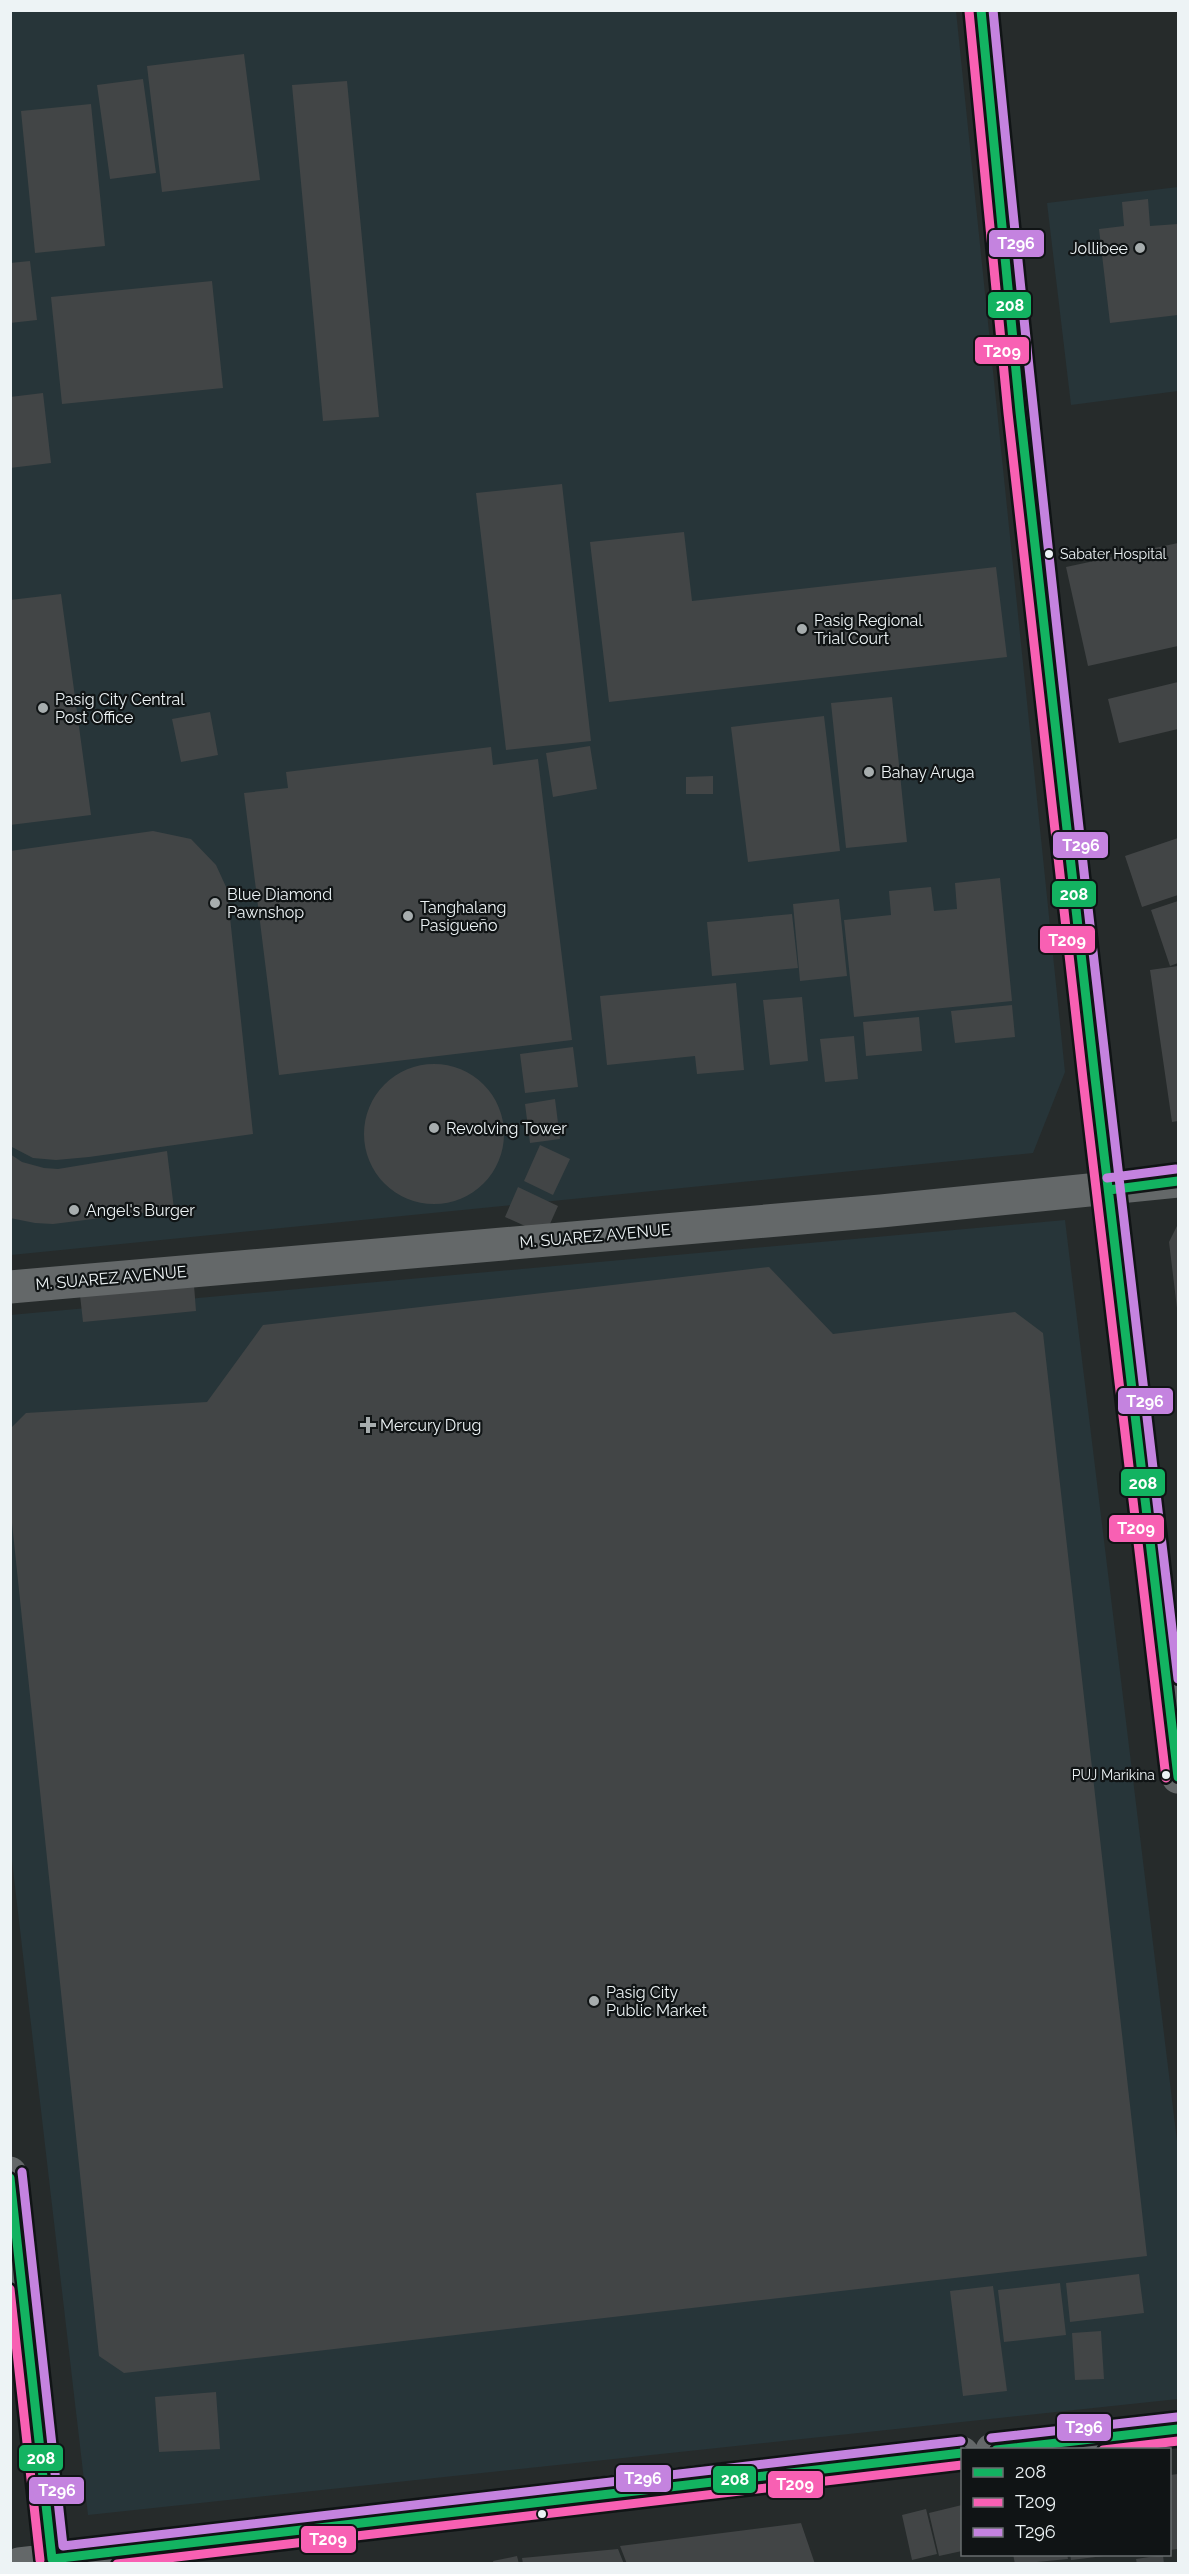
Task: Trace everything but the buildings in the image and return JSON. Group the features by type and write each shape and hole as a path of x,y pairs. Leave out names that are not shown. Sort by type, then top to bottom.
{"main road":[{"path":"981,10 1020,412 1179,1777"},
{"name":"M. SUAREZ AVENUE","path":"10,1287 1109,1190 1179,1181"},
{"path":"10,2173 52,2562"},
{"path":"1010,2448 1179,2429"},
{"path":"19,2564 52,2562 485,2509 623,2490 961,2453"}],"shaded area":[{"path":"11,11 956,11 1065,1072 1033,1153 11,1255"},
{"path":"1178,187 1178,391 1071,405 1047,203"},
{"name":"Pasig City Public Market","path":"1065,1220 1178,2149 1178,2399 88,2515 11,1852 10,1315"}],"transit line":[{"name":"208","path":"981,10 1020,412 1095,1078 1178,1777"},
{"name":"T296","path":"993,10 1058,637 1178,1679"},
{"name":"T209","path":"969,11 1008,413 1083,1079 1166,1778"},
{"name":"T296","path":"1107,1178 1176,1169"},
{"name":"208","path":"1109,1190 1178,1181"},
{"name":"T296","path":"22,2172 63,2546 961,2441"},
{"name":"208","path":"10,2178 52,2559"},
{"name":"T209","path":"10,2289 40,2560"},
{"name":"T296","path":"991,2438 1177,2417"},
{"name":"208","path":"1013,2448 1178,2429"},
{"name":"T209","path":"1120,2448 1178,2441"},
{"name":"208","path":"52,2559 961,2453"},
{"name":"T209","path":"117,2564 961,2465"}],"place":[{"name":"Jollibee","path":"1140,248"},
{"name":"Sabater Hospital","path":"1049,554"},
{"name":"Pasig Regional Trial Court","path":"802,629"},
{"name":"Pasig City Central Post Office","path":"43,708"},
{"name":"Bahay Aruga","path":"869,772"},
{"name":"Blue Diamond Pawnshop","path":"215,903"},
{"name":"Tanghalang Pasigueño","path":"408,916"},
{"name":"Revolving Tower","path":"434,1128"},
{"name":"Angel's Burger","path":"74,1210"},
{"name":"Mercury Drug","path":"368,1425"},
{"name":"PUJ Marikina","path":"1166,1775"},
{"name":"Pasig City Public Market","path":"594,2001"}]}
